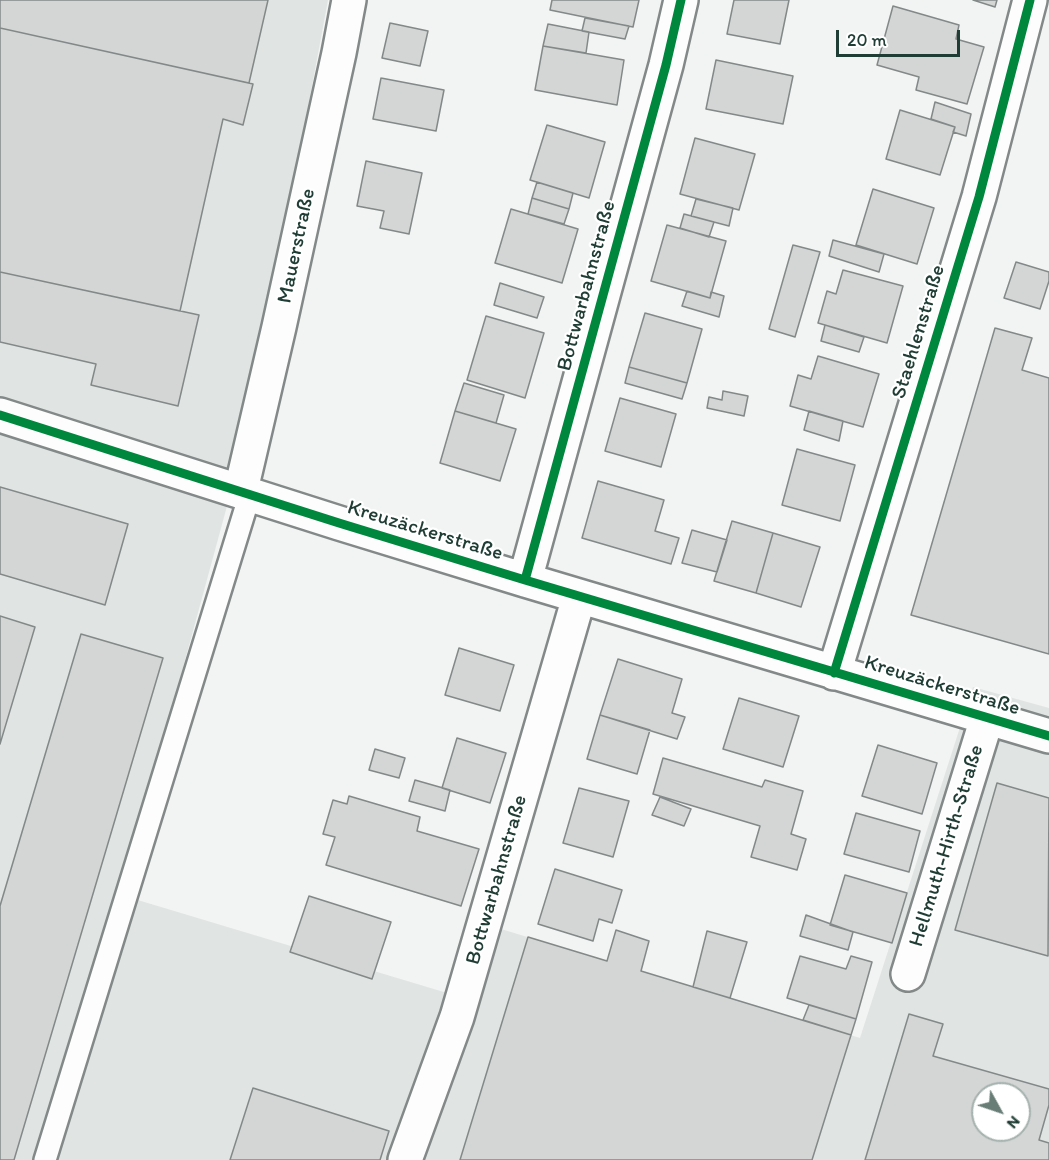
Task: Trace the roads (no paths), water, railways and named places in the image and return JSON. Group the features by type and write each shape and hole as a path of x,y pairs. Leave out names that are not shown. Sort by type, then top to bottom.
{"street":[{"name":"Mauerstraße","path":"245,492 349,0"},
{"name":"Bottwarbahnstraße","path":"525,580 666,65 681,0"},
{"name":"Staehlenstraße","path":"834,673 979,197 1030,0"},
{"name":"Kreuzäckerstraße","path":"0,415 579,597 1049,736"},
{"name":"Bottwarbahnstraße","path":"405,1160 456,1017 579,597"},
{"name":"Hellmuth-Hirth-Straße","path":"908,974 987,718"}],"lane":[{"path":"45,1160 245,492"}]}
